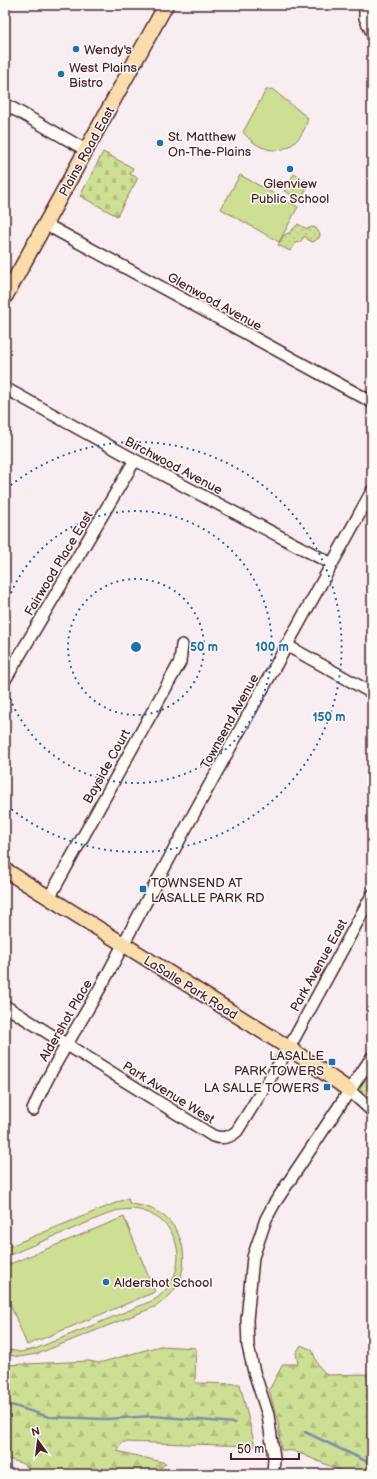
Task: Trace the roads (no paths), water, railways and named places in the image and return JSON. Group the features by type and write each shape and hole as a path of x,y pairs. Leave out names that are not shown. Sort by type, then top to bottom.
{"main road":[{"name":"Plains Road East","path":"5,297 166,5"},
{"name":"LaSalle Park Road","path":"5,870 289,1048 349,1090"}],"street":[{"path":"365,5 365,18 372,34"},
{"path":"5,104 86,150"},
{"name":"Glenwood Avenue","path":"45,224 372,402"},
{"name":"Birchwood Avenue","path":"5,388 135,460 332,564"},
{"name":"Fairwood Place East","path":"5,680 135,460"},
{"name":"Townsend Avenue","path":"123,944 372,491"},
{"name":"Bayside Court","path":"49,898 180,662 182,645"},
{"path":"286,645 372,693"},
{"name":"Park Avenue East","path":"289,1048 372,895"},
{"name":"Aldershot Place","path":"33,1110 43,1086 123,944"},
{"name":"Park Avenue West","path":"5,1006 214,1136 220,1138 227,1138 237,1131 289,1048"},
{"path":"273,1474 274,1458 268,1414 254,1372 248,1346 247,1320 253,1257 266,1219 274,1204 372,1057"},
{"name":"LaSalle Park Road","path":"349,1090 372,1111"}],"waterway":[{"path":"5,1403 49,1417 106,1419 153,1416 235,1423"},
{"path":"305,1432 372,1464"}],"place":[{"name":"Wendy's","path":"76,49"},
{"name":"West Plains Bistro","path":"61,74"},
{"name":"St. Matthew On-The-Plains","path":"160,143"},
{"name":"Glenview Public School","path":"290,169"},
{"name":"TOWNSEND AT LASALLE PARK RD","path":"143,889"},
{"name":"LASALLE PARK TOWERS","path":"332,1062"},
{"name":"LA SALLE TOWERS","path":"327,1087"},
{"name":"Aldershot School","path":"106,1282"}]}
